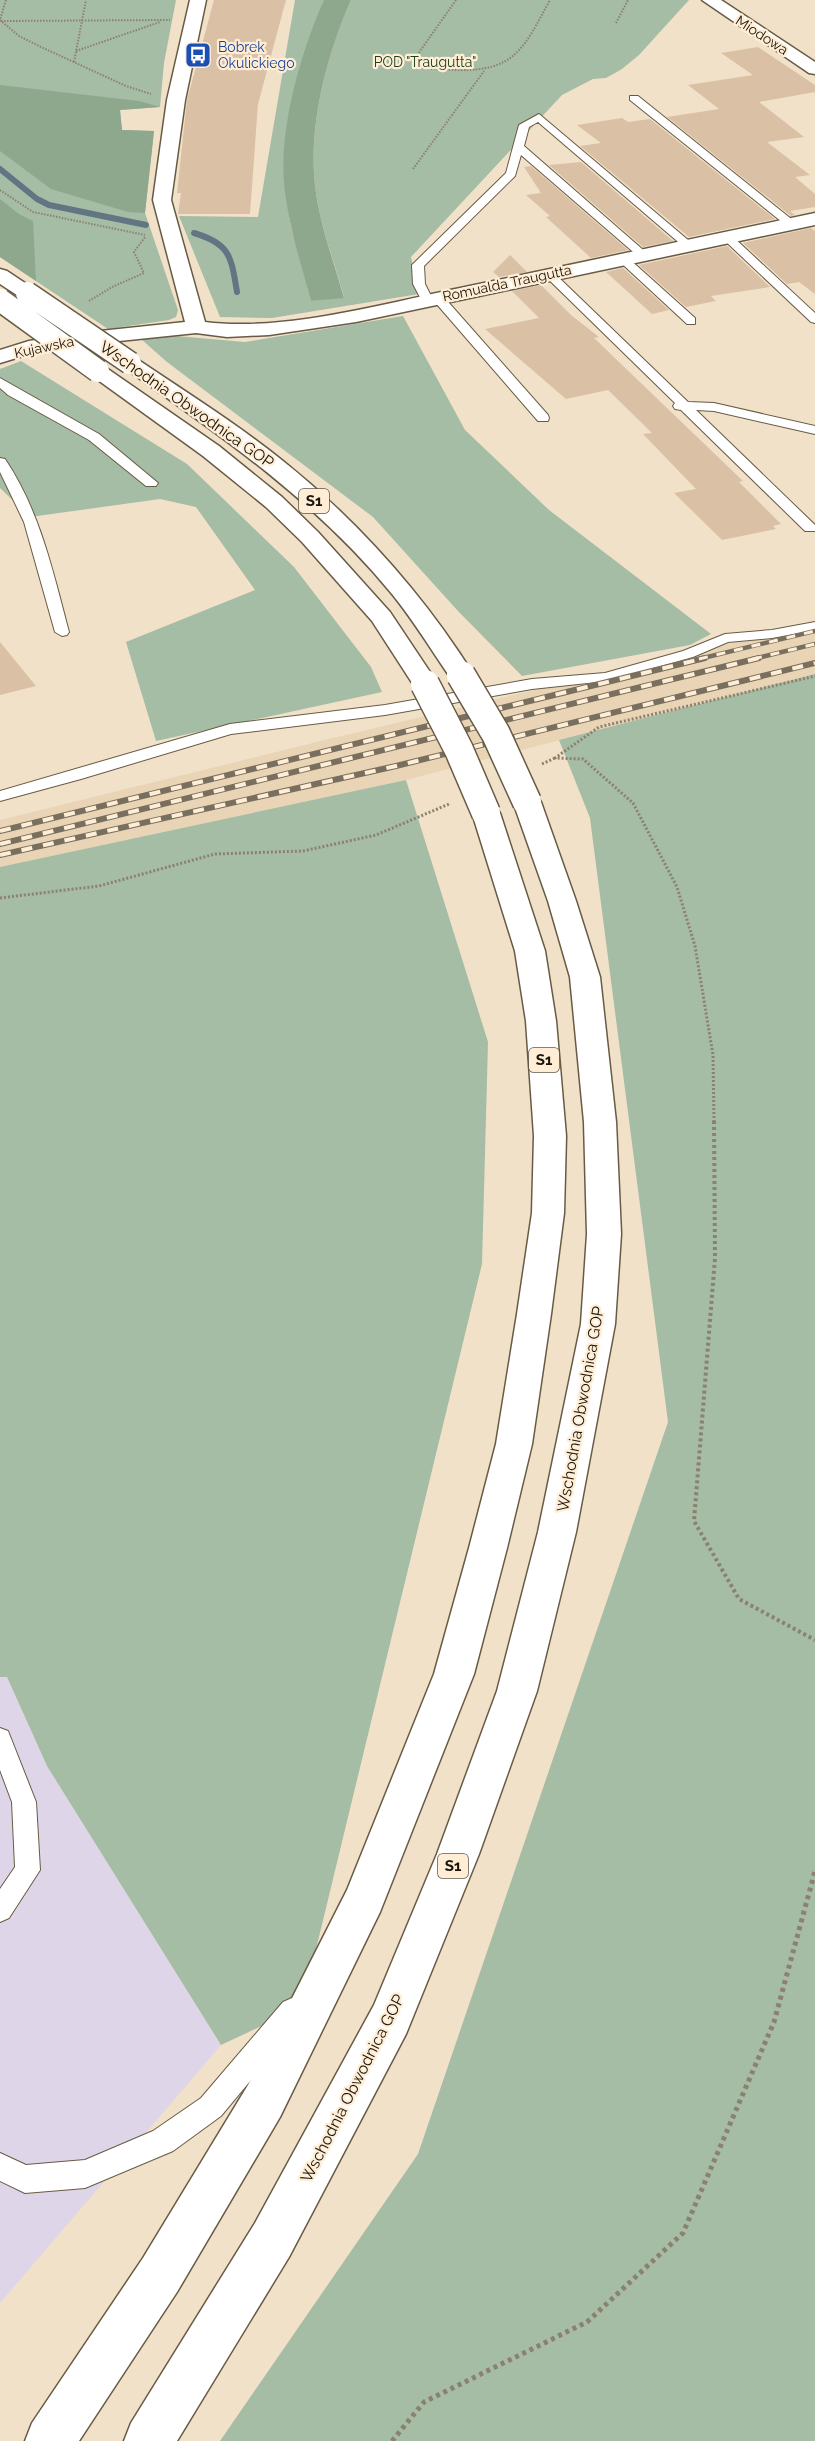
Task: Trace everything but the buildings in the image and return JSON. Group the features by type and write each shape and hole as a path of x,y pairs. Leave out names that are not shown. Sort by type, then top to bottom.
{"main road":[{"path":"196,327 162,200 176,100 198,0"},
{"name":"Miodowa","path":"710,0 815,69"},
{"name":"Romualda Traugutta","path":"196,327 227,331 269,329 356,316 815,219"},
{"name":"Wschodnia Obwodnica GOP","path":"0,275 268,460 351,534 420,613 442,643 496,734 527,802 562,902 585,977 600,1122 604,1234 598,1324 557,1532 517,1691 458,1854 390,2019 273,2240 149,2441"},
{"name":"Wschodnia Obwodnica GOP","path":"0,300 211,451 274,502 310,537 381,617 425,684 459,750 486,813 530,951 541,1021 550,1136 548,1213 514,1443 454,1674 365,1898 258,2111 160,2275 50,2441"},
{"name":"Kujawska","path":"0,357 29,347 71,340 196,327"}],"lane":[{"path":"634,98 791,224"},
{"path":"543,418 432,299 423,296 416,273 418,265 511,174 524,125 539,117 688,245"},
{"path":"519,148 643,255"},
{"path":"727,237 815,319"},
{"path":"623,259 691,321"},
{"path":"549,274 680,406 810,528"},
{"path":"0,382 12,392 94,437 151,483"},
{"path":"680,406 714,407 815,430"},
{"path":"0,462 14,481 34,530 62,632"},
{"path":"0,796 230,729 385,710 532,684 606,677 688,654 725,638 772,634 815,626"},
{"path":"0,1738 24,1802 28,1870 0,1910"},
{"path":"0,2167 25,2179 85,2174 164,2142 211,2107 331,1965"}],"path":[{"path":"1,21 6,0"},
{"path":"74,62 86,0"},
{"path":"456,0 413,61 414,65 444,70 484,70 497,67 509,60 537,23 550,0"},
{"path":"616,23 628,0"},
{"path":"76,51 98,45 129,31 168,20"},
{"path":"1,21 194,20"},
{"path":"1,21 28,43 74,62 109,80 176,100"},
{"path":"413,169 484,70"},
{"path":"0,190 33,212 146,236 173,239"},
{"path":"82,305 112,286 144,273 134,252 151,230"},
{"path":"535,766 555,758 599,727 815,676"},
{"path":"555,758 583,759 633,802 677,887 695,946 713,1055 715,1258 694,1521 739,1599 815,1640"},
{"path":"0,897 99,886 215,854 303,851 376,836 455,801"},
{"path":"393,2441 424,2402 587,2322 684,2233 774,2022 815,1870"}],"shaded area":[{"path":"815,623 815,674 406,780 0,867 0,820"},
{"path":"0,1677 7,1677 47,1766 221,2045 0,2303"}],"green space":[{"path":"0,0 176,0 164,63 160,107 120,110 122,130 154,131 145,213 178,310 176,317 108,329 0,257"},
{"name":"POD \"Traugutta\"","path":"295,0 324,0 284,159 285,191 291,227 311,301 344,297 318,204 315,189 314,151 318,107 328,63 351,0 689,0 639,55 622,69 606,78 593,79 562,95 411,257 419,294 272,318 220,317 179,216 258,217"},
{"path":"324,0 351,0 328,63 318,107 314,151 315,189 318,205 344,298 311,301 287,207 283,170 284,146 287,120 299,69"},
{"path":"0,85 139,101 160,107 120,110 122,130 154,131 145,213 128,212 51,189 0,151"},
{"path":"0,199 19,214 33,221 36,281 0,257"},
{"path":"403,316 465,430 549,510 711,634 690,645 522,676 458,611 373,517 167,362 141,339 165,335 245,342"},
{"path":"21,361 187,464 294,567 371,667 382,692 156,741 126,642 255,590 196,507 160,499 30,517 0,488 0,369"},
{"path":"815,674 815,2441 220,2441 418,2154 668,1422 590,818 559,740"},
{"path":"406,780 488,1042 482,1264 302,2007 221,2045 47,1766 7,1677 0,1677 0,867"}],"waterway":[{"path":"0,169 37,199 49,205 146,225"},
{"path":"194,233 222,247 231,261 237,292"}],"railway":[{"path":"699,659 815,631"},
{"path":"753,659 815,644"},
{"path":"0,831 705,658"},
{"path":"0,844 759,658"},
{"path":"0,855 396,766 815,663"}],"place":[{"name":"Bobrek Okulickiego","path":"198,55"}]}
